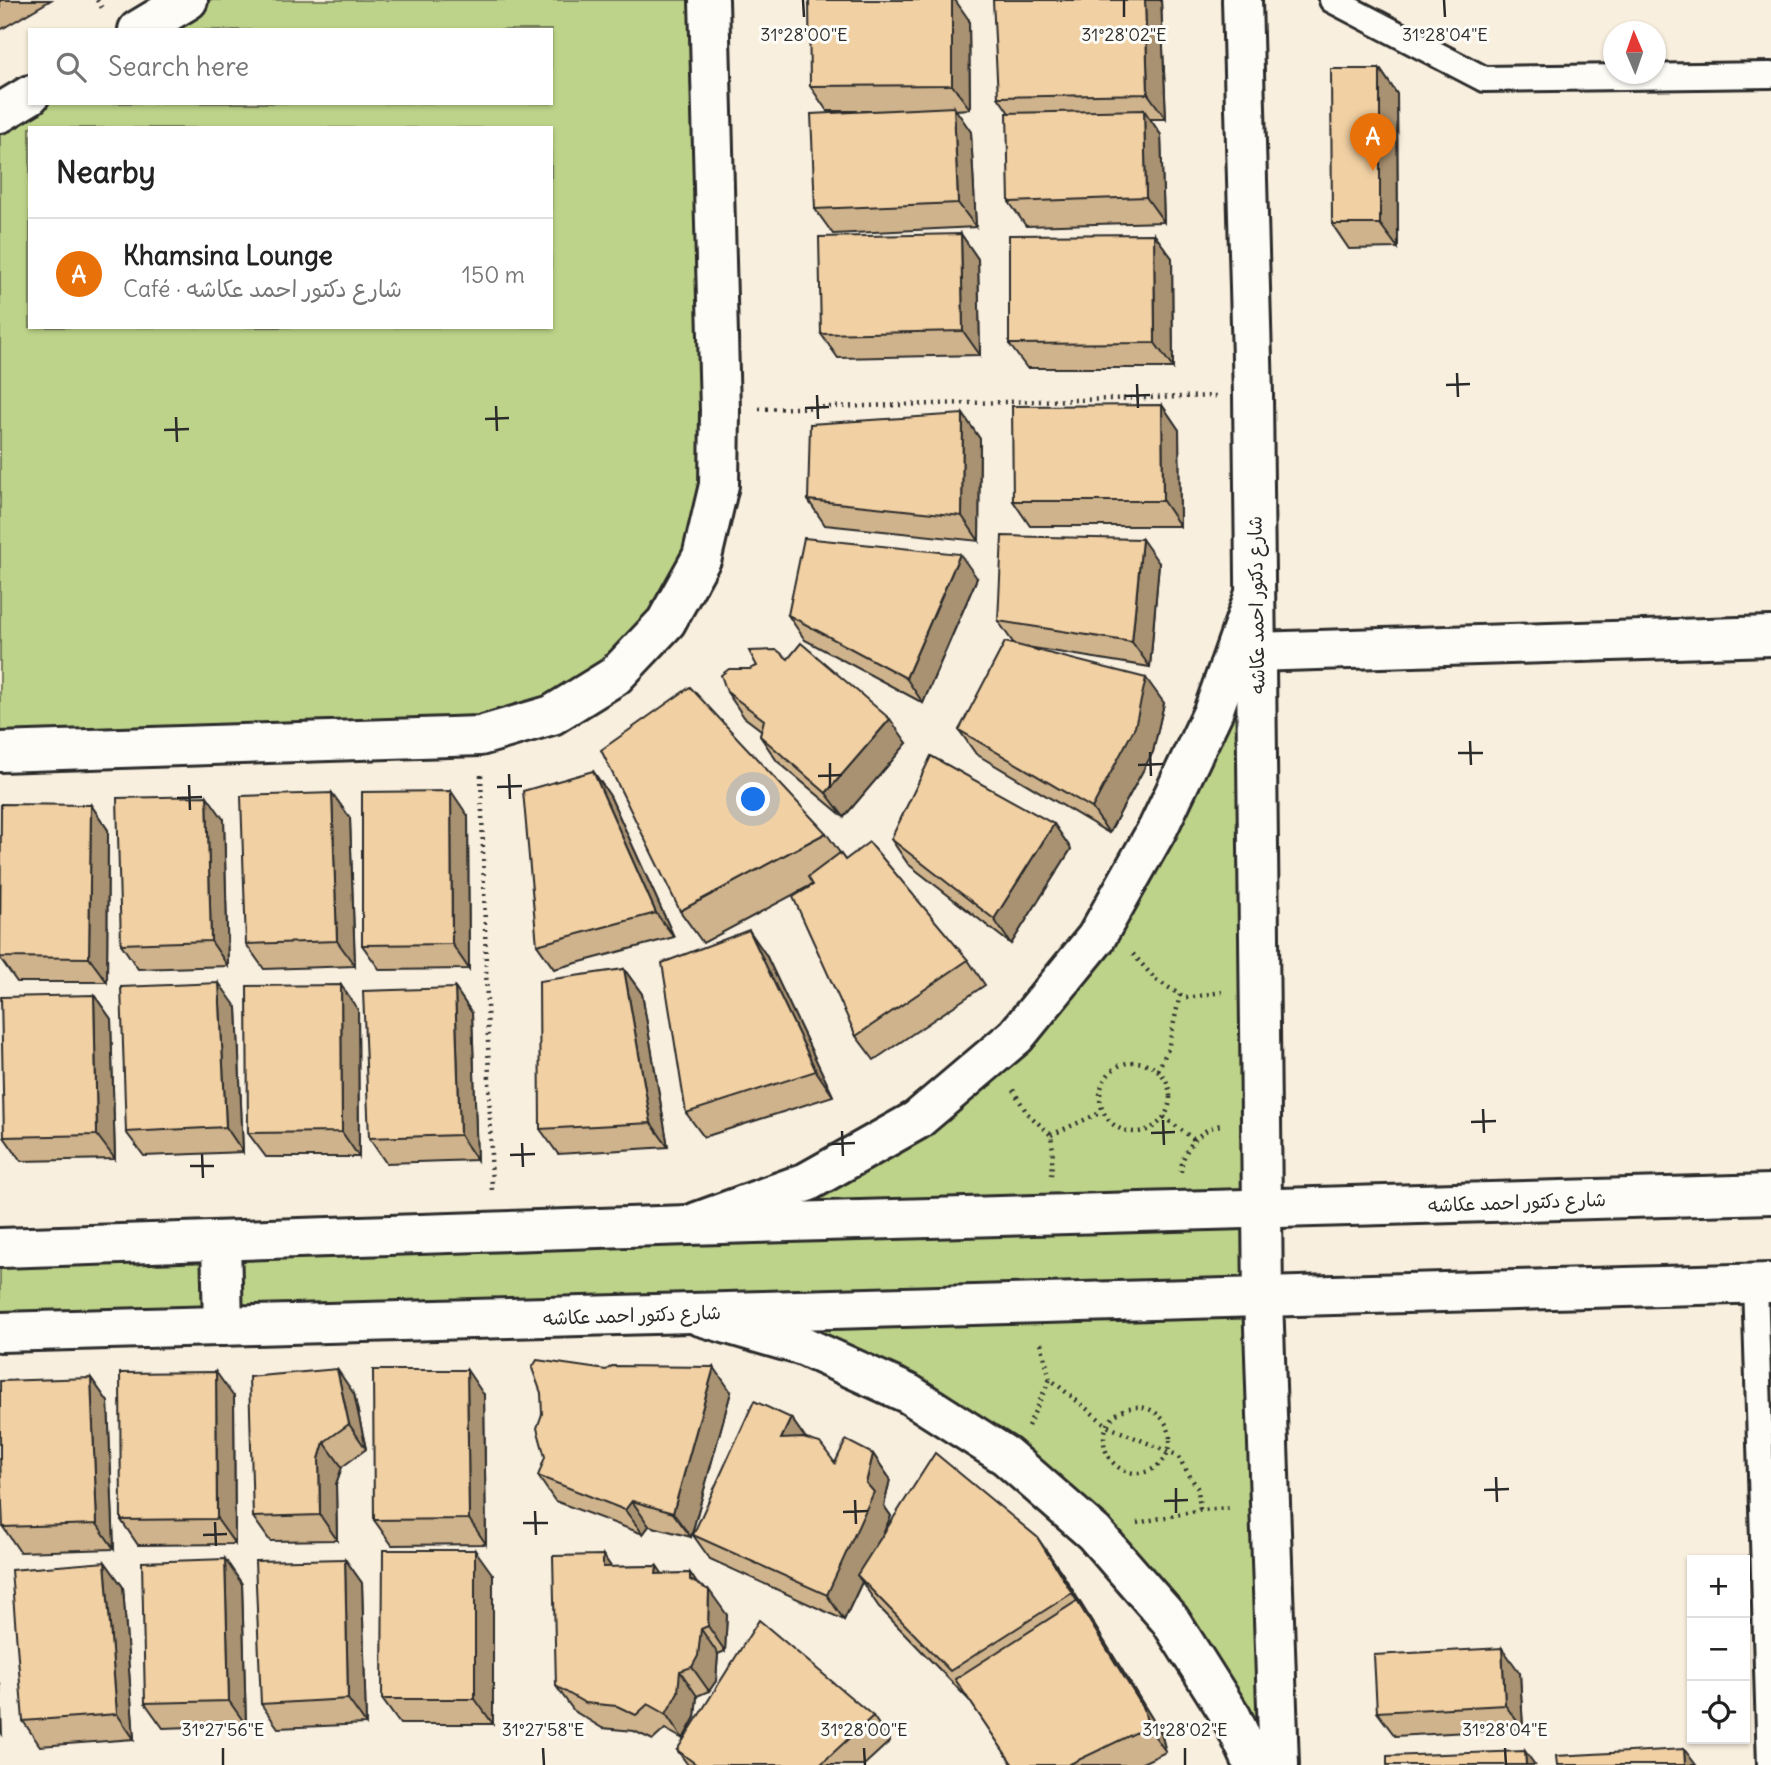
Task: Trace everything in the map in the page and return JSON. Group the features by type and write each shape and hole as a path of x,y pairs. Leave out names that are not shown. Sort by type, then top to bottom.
{"street":[{"path":"141,28 188,0"},
{"path":"0,752 480,736 552,715 615,676 666,622 702,557 719,485 720,410 709,0"},
{"name":"شارع دكتور احمد عكاشه","path":"1242,0 1253,395 1264,1298 1279,1765"},
{"path":"0,113 28,96"},
{"path":"688,1225 807,1182 917,1120 1016,1036 1096,938 1158,828 1213,712 1255,591"},
{"path":"1256,652 1771,636"},
{"name":"شارع دكتور احمد عكاشه","path":"0,1248 1771,1194"},
{"path":"221,1241 222,1326"},
{"name":"شارع دكتور احمد عكاشه","path":"0,1332 1763,1283"},
{"path":"691,1313 803,1346 909,1394 1012,1461 1102,1541 1170,1620 1232,1718 1254,1765"}],"lane":[{"path":"1332,0 1484,79 1771,75"},
{"path":"1763,1283 1770,1765"}],"path":[{"path":"720,410 1253,395"},
{"path":"480,736 494,1232"},
{"path":"1105,921 1155,979 1185,998 1260,985"},
{"path":"1158,1070 1168,1049 1180,995"},
{"path":"993,1056 1027,1113 1051,1135 1053,1150 1048,1215"},
{"path":"1124,1064 1147,1064 1158,1070 1169,1088 1168,1109 1156,1126 1136,1133 1116,1128 1102,1112 1099,1100 1105,1078 1113,1069 1124,1064"},
{"path":"1051,1135 1102,1112"},
{"path":"1164,1117 1196,1141"},
{"path":"1180,1212 1181,1159 1196,1141 1210,1126 1261,1121"},
{"path":"1031,1304 1050,1379 1107,1425 1177,1455 1198,1489 1200,1510"},
{"path":"1012,1461 1050,1379"},
{"path":"1133,1407 1155,1412 1168,1430 1168,1452 1162,1461 1144,1472 1124,1471 1114,1465 1104,1447 1107,1425 1113,1416 1133,1407"},
{"path":"1102,1541 1139,1522 1200,1510 1270,1507"}],"green space":[{"path":"188,0 709,0 702,557 552,715 0,752 0,113 28,104 553,105 553,28 141,28"},
{"path":"1256,591 1279,1765 1232,1718 1012,1461 692,1313 0,1332 0,1248 688,1225 917,1120 1096,938"}],"building":[{"path":"809,0 952,0 952,85 810,86"},
{"path":"993,0 1145,0 1148,94 998,97"},
{"path":"1331,69 1380,69 1380,224 1332,224"},
{"path":"954,107 958,203 815,209 811,114"},
{"path":"1144,110 1146,197 1009,202 1007,113"},
{"path":"961,234 963,331 821,334 819,237"},
{"path":"1154,234 1155,343 1009,344 1009,235"},
{"path":"1162,405 1163,501 1013,501 1012,406"},
{"path":"963,414 962,516 808,500 810,424"},
{"path":"1002,536 1142,539 1132,642 998,621"},
{"path":"804,538 960,554 906,678 788,615"},
{"path":"1005,642 1146,678 1135,727 1092,808 959,730"},
{"path":"801,643 890,719 826,793 760,736 764,720 727,692 721,675 729,669 750,669 757,666 749,651 777,650 788,659"},
{"path":"690,687 826,833 680,911 601,750"},
{"path":"931,756 1054,824 994,919 891,839"},
{"path":"593,771 656,913 537,945 523,791"},
{"path":"451,791 452,944 362,945 362,792"},
{"path":"332,793 337,941 246,944 241,796"},
{"path":"207,796 211,941 121,944 117,798"},
{"path":"1,804 91,805 89,958 0,957"},
{"path":"869,842 968,960 856,1036 793,897 813,885 808,877 840,853 845,860"},
{"path":"749,930 816,1071 686,1113 662,963"},
{"path":"624,969 651,1123 540,1129 539,981"},
{"path":"219,983 226,1127 126,1132 121,987"},
{"path":"341,985 342,1132 248,1133 247,986"},
{"path":"455,988 460,1135 369,1138 363,991"},
{"path":"94,995 97,1135 4,1137 1,997"},
{"path":"537,1360 606,1370 612,1366 714,1367 673,1513 632,1501 625,1510 538,1476 545,1457 537,1428 542,1414 541,1393 532,1368"},
{"path":"337,1369 349,1424 324,1442 319,1459 320,1515 253,1517 249,1377"},
{"path":"373,1370 467,1370 469,1519 374,1520"},
{"path":"216,1372 217,1519 121,1520 120,1373"},
{"path":"91,1378 97,1524 3,1527 0,1381"},
{"path":"754,1401 791,1418 781,1439 803,1438 820,1443 835,1463 846,1440 873,1454 866,1483 874,1492 827,1595 693,1535"},
{"path":"935,1453 1037,1537 1072,1593 950,1671 857,1575"},
{"path":"383,1550 475,1550 475,1699 382,1699"},
{"path":"603,1555 603,1567 657,1566 656,1574 690,1573 690,1580 709,1590 708,1626 701,1629 698,1656 692,1667 680,1671 678,1692 666,1714 648,1704 636,1715 617,1706 585,1703 556,1686 553,1556"},
{"path":"225,1559 229,1701 145,1703 142,1562"},
{"path":"345,1559 348,1699 261,1704 255,1561"},
{"path":"105,1562 117,1714 23,1721 11,1570"},
{"path":"1077,1601 1144,1709 1148,1727 1068,1765 1013,1765 955,1679"},
{"path":"759,1620 873,1716 820,1765 697,1765 677,1750"},
{"path":"1502,1648 1505,1705 1377,1712 1374,1655"},
{"path":"1684,1749 1685,1765 1557,1765 1556,1756"},
{"path":"1525,1751 1526,1765 1387,1765 1387,1756"}],"place":[{"name":"Khamsina Lounge","path":"1373,171"}]}
